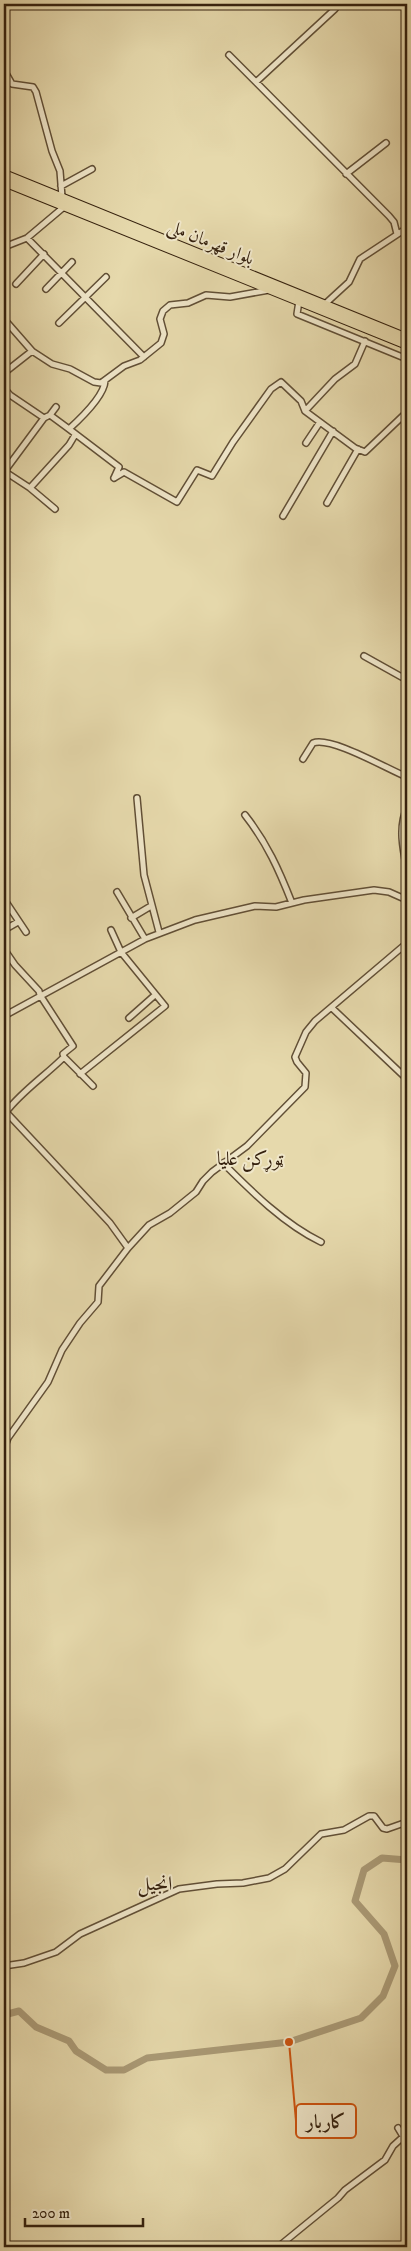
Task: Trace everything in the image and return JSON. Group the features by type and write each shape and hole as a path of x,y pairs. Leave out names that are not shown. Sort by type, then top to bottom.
{"highway":[{"name":"بلوار قهرمان ملی","path":"4,174 407,338"},
{"name":"بلوار قهرمان ملی","path":"4,182 407,345"}],"street":[{"path":"256,82 335,10"},
{"path":"229,55 390,216 394,222 397,234"},
{"path":"4,70 12,84 33,87 36,92 52,150 60,171 62,197"},
{"path":"346,174 386,143"},
{"path":"61,186 92,169"},
{"path":"4,247 28,238 65,206"},
{"path":"325,304 349,282 360,259 407,228"},
{"path":"28,238 144,357"},
{"path":"16,284 44,254"},
{"path":"46,289 72,262"},
{"path":"59,323 106,277"},
{"path":"4,319 32,351 52,364 70,369 94,382 105,381 124,366 144,357 164,339 160,319 163,311 170,305 188,303 206,295 230,297 271,290 279,285"},
{"path":"298,301 297,314 407,359"},
{"path":"305,411 335,379 355,364 365,341"},
{"path":"4,373 32,351"},
{"path":"69,429 84,415 104,388 105,381"},
{"path":"50,415 119,466 113,479 124,472 177,502 197,470 212,476 233,442 271,389 281,382 301,401 305,411 365,452 407,412"},
{"path":"4,388 10,395 44,418"},
{"path":"55,509 30,488 4,471 44,418 50,415 56,407"},
{"path":"306,442 320,422"},
{"path":"282,516 333,431"},
{"path":"30,488 69,445 75,435"},
{"path":"327,503 358,449"},
{"path":"364,656 407,680"},
{"path":"303,759 313,743 323,741 356,752 372,762 407,777"},
{"path":"137,798 144,875 159,932"},
{"path":"407,808 403,816 403,846 407,870"},
{"path":"245,815 259,833 277,863 292,903"},
{"path":"4,1016 159,932 255,906 276,907 374,890 389,892 407,900"},
{"path":"117,892 145,939"},
{"path":"4,899 26,932"},
{"path":"132,918 151,906"},
{"path":"4,930 18,922"},
{"path":"80,1074 165,1006 121,952 111,930"},
{"path":"4,1446 48,1382 62,1350 80,1322 98,1302 99,1286 128,1248 149,1225 170,1213 196,1192 203,1181 223,1163 247,1146 305,1087 306,1073 295,1057 306,1032 315,1021 407,943"},
{"path":"4,949 15,965 39,991 72,1046 63,1054 64,1057 6,1112 110,1222 128,1248"},
{"path":"129,1018 155,994"},
{"path":"332,1008 407,1078"},
{"path":"64,1057 93,1086"},
{"path":"223,1163 256,1195 308,1236 321,1242"},
{"path":"4,1966 24,1963 56,1952 80,1934 179,1889 243,1883 269,1878 280,1873 321,1834 344,1830 369,1816 374,1816 383,1828 388,1829 407,1822"},
{"path":"398,2128 402,2138 407,2143"},
{"path":"278,2247 345,2190 380,2164 402,2138"}],"waterway":[{"path":"4,2015 19,2011 36,2027 69,2041 76,2051 106,2070 124,2070 147,2058 289,2042 361,2018 383,1996 395,1966 384,1934 355,1901 364,1870 382,1858 407,1860"}],"place":[{"name":"کاربار","path":"289,2042"}],"district":[{"name":"ټوړکن علیا","path":"250,1158"},
{"name":"انجيل","path":"155,1883"}]}
